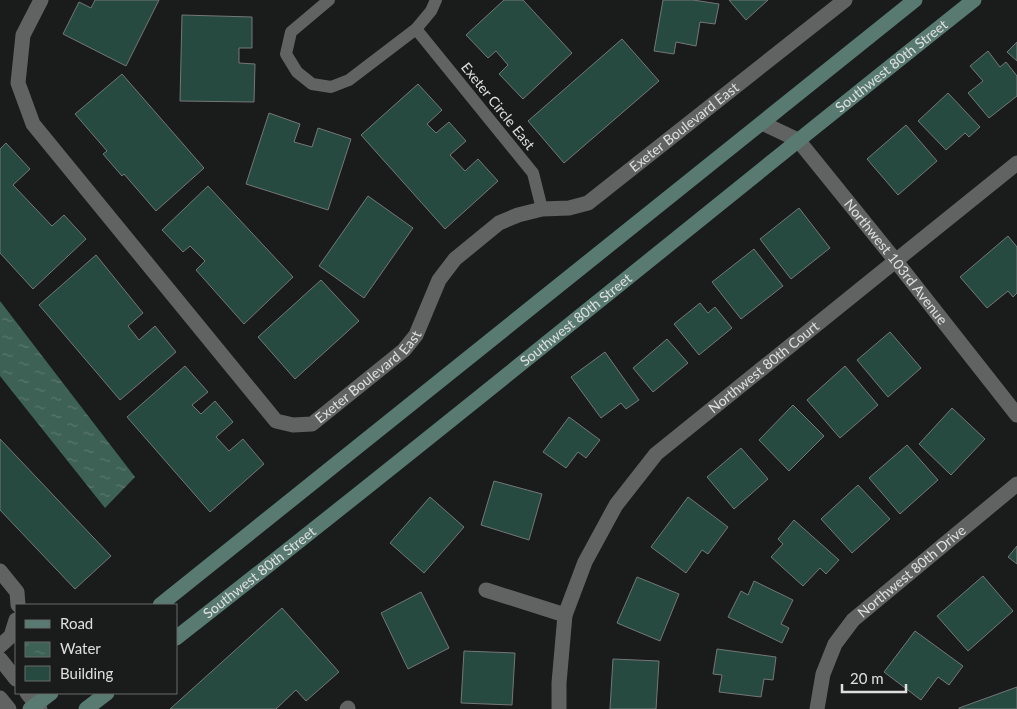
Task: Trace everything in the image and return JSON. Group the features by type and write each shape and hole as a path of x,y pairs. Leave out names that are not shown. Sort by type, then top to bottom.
{"street":[{"name":"Exeter Boulevard East","path":"41,0 23,35 18,83 33,124 276,422 293,425 312,424 404,350 416,335 439,280 456,260 499,224 518,215 542,209 569,208 588,203 846,0"},
{"path":"161,604 915,0"},
{"name":"Southwest 80th Street","path":"178,636 289,550 974,0"},
{"name":"Northwest 103rd Avenue","path":"762,123 798,140 1017,415"},
{"name":"Northwest 80th Court","path":"559,709 559,682 565,614 585,562 616,505 656,454 1017,163"},
{"name":"Northwest 80th Drive","path":"818,709 823,674 835,644 853,620 1017,484"},
{"path":"0,571 17,592 18,604"},
{"path":"486,590 565,614"},
{"path":"0,646 11,636 15,623"},
{"path":"0,659 15,679"},
{"path":"33,704 49,694"},
{"path":"86,709 106,694"},
{"path":"0,698 8,709"}],"lane":[{"path":"329,0 291,32 286,54 297,72 312,84 331,87 349,80 416,28 431,11 436,0"},
{"name":"Exeter Circle East","path":"416,28 533,173 542,209"}],"water":[{"path":"0,301 135,477 105,508 0,376"}],"building":[{"path":"95,0 159,0 126,66 63,34 79,2 91,8"},
{"path":"504,0 523,0 572,53 523,99 499,74 508,65 496,51 488,58 466,35"},
{"path":"663,0 693,0 719,4 715,24 700,22 696,46 676,42 674,54 654,51"},
{"path":"729,0 768,0 746,20"},
{"path":"182,15 252,17 252,48 239,48 239,63 255,64 254,102 180,101"},
{"path":"622,39 659,81 564,163 528,121"},
{"path":"1017,42 1017,61 1007,52"},
{"path":"988,51 1000,67 1006,62 1017,76 1017,96 989,118 968,93 983,81 970,66"},
{"path":"122,74 204,168 156,211 124,174 122,176 103,154 107,151 75,114"},
{"path":"418,84 442,110 427,124 436,133 449,122 466,141 450,155 465,171 478,159 498,181 445,229 361,135"},
{"path":"948,93 980,127 969,137 965,133 946,150 918,121"},
{"path":"269,113 300,124 294,142 312,147 318,128 351,139 328,210 246,184"},
{"path":"906,125 937,161 898,195 867,159"},
{"path":"6,143 30,169 13,185 52,226 64,215 86,239 33,289 0,253 0,149"},
{"path":"208,186 293,277 244,324 196,270 205,261 190,246 183,252 162,230"},
{"path":"368,196 413,228 364,298 319,266"},
{"path":"799,208 830,248 791,279 760,239"},
{"path":"1008,236 1017,247 1017,293 1013,297 1008,291 987,308 960,277"},
{"path":"754,249 783,286 741,319 712,282"},
{"path":"96,255 143,313 128,326 139,340 155,326 176,352 120,400 39,305"},
{"path":"321,280 359,321 295,379 258,337"},
{"path":"700,303 708,313 715,307 732,328 699,355 674,324"},
{"path":"890,332 921,368 888,397 857,360"},
{"path":"667,339 688,363 653,392 633,368"},
{"path":"605,352 639,400 626,409 621,403 601,418 571,377"},
{"path":"185,366 208,392 192,405 201,414 215,401 233,422 216,437 229,451 243,439 264,464 210,512 127,417"},
{"path":"845,366 878,405 840,438 807,400"},
{"path":"793,405 824,436 789,471 759,440"},
{"path":"952,408 985,439 951,475 919,444"},
{"path":"569,417 600,440 586,458 578,452 566,468 543,452"},
{"path":"0,439 111,556 75,589 0,510"},
{"path":"907,445 938,480 900,514 869,478"},
{"path":"741,448 768,479 734,509 707,477"},
{"path":"494,481 542,494 529,540 481,525"},
{"path":"858,485 890,519 852,553 821,519"},
{"path":"430,497 464,527 424,573 390,543"},
{"path":"688,497 728,527 708,554 702,550 686,573 651,547"},
{"path":"794,520 839,560 826,574 820,568 803,586 771,557 783,544 778,539"},
{"path":"1017,546 1017,564 1008,557"},
{"path":"983,576 1013,611 968,651 937,616"},
{"path":"637,577 679,594 660,641 617,623"},
{"path":"754,581 793,600 781,624 789,628 782,643 728,617 741,591 748,595"},
{"path":"421,592 449,648 408,669 381,613"},
{"path":"282,608 339,672 306,701 296,690 276,709 170,709"},
{"path":"915,631 963,666 949,685 938,677 921,700 884,672"},
{"path":"717,649 776,657 773,680 764,679 761,697 719,692 722,675 713,674"},
{"path":"464,651 515,653 512,705 461,703"},
{"path":"613,659 659,661 656,709 610,709"},
{"path":"1017,687 1017,709 959,709 959,708"}]}
